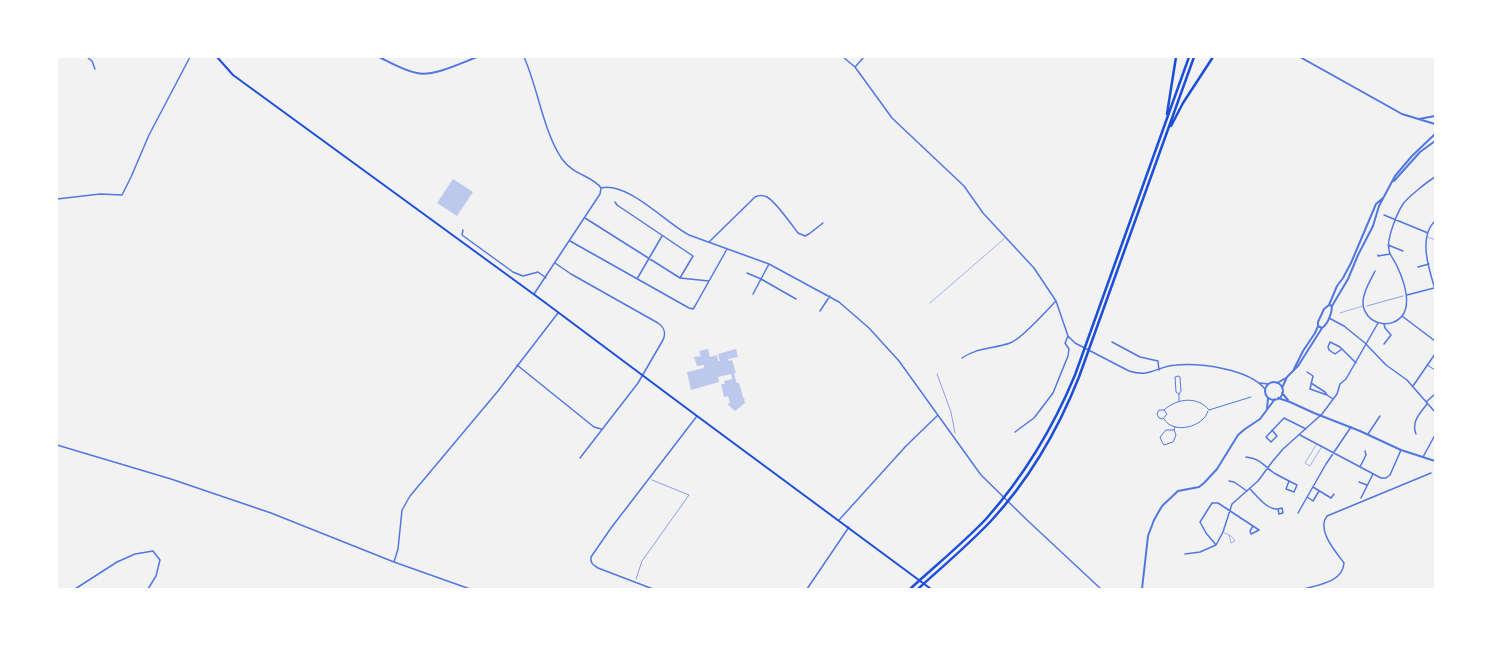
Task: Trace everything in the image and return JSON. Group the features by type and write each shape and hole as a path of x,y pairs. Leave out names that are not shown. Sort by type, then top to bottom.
{"highway":[{"path":"1166,121 1176,57"},
{"path":"910,589 962,543 999,504 1041,445 1066,396 1189,57"},
{"path":"918,589 968,544 1003,507 1046,447 1071,398 1194,57"},
{"path":"1168,130 1183,103 1213,57"}],"main road":[{"path":"217,57 233,75 534,294 931,589"}],"street":[{"path":"87,57 92,61 95,69"},
{"path":"57,199 100,194 122,195 149,135 189,57"},
{"path":"379,57 411,72 424,74 438,71 477,57"},
{"path":"524,57 553,142 561,158 570,168 596,183 601,188"},
{"path":"843,57 855,67 892,118 964,186 983,213 1034,268 1056,301 1068,336 1075,343 1129,371 1136,373 1144,374 1176,365 1219,368 1241,374 1260,383 1268,384 1272,382 1276,383 1287,377 1298,366 1322,328 1326,325 1332,311 1330,306 1337,286 1343,278 1356,252 1376,204 1385,196"},
{"path":"855,67 864,57"},
{"path":"1300,57 1402,114 1435,124"},
{"path":"1416,119 1435,116"},
{"path":"1294,370 1303,351 1317,330 1318,322 1324,308 1330,306 1348,279 1358,254 1373,226 1379,206 1395,176 1435,134"},
{"path":"1393,182 1420,152 1435,141"},
{"path":"1375,271 1364,294 1363,306 1368,316 1378,323 1384,324 1396,320 1402,316 1406,309 1407,302 1399,271 1390,254 1388,244 1389,237 1403,204 1435,177"},
{"path":"601,188 612,187 631,195 640,200 678,230 769,264 830,296 844,306 879,338 899,361 980,475 1101,589"},
{"path":"534,294 585,218 600,194 601,188"},
{"path":"709,242 755,197 762,195 770,199 798,233 805,236 823,223"},
{"path":"614,202 693,256 680,278"},
{"path":"1384,215 1428,233"},
{"path":"585,218 680,278 709,281"},
{"path":"1406,295 1435,288 1425,248 1426,236 1435,221"},
{"path":"463,230 462,235 513,272 523,276 538,272 546,278"},
{"path":"637,279 662,236"},
{"path":"570,241 685,307 693,308 728,249"},
{"path":"1388,244 1403,251"},
{"path":"1378,255 1390,254"},
{"path":"555,264 658,323 663,328 665,337 643,376 580,458"},
{"path":"753,294 769,264"},
{"path":"1418,267 1429,264"},
{"path":"747,273 761,279 796,299"},
{"path":"820,312 830,296"},
{"path":"962,358 971,351 1010,343 1018,338 1056,301"},
{"path":"394,562 398,549 402,510 410,496 498,391 559,313"},
{"path":"1402,316 1435,341"},
{"path":"1329,318 1344,326 1367,345 1386,365 1407,380 1435,412"},
{"path":"1185,554 1200,552 1216,545 1223,532 1232,504 1250,488 1283,449 1321,416 1334,399 1340,384 1346,379 1367,345 1378,323"},
{"path":"1384,324 1385,328 1391,335 1384,344"},
{"path":"1318,326 1322,328"},
{"path":"1015,432 1034,418 1053,393 1068,356 1069,349 1065,343 1068,336"},
{"path":"1112,342 1140,357 1158,361 1159,370"},
{"path":"1342,349 1335,354 1329,350 1328,347 1330,342 1342,349 1356,362"},
{"path":"1412,386 1435,354"},
{"path":"517,365 594,427 602,429"},
{"path":"1428,365 1435,370"},
{"path":"1307,372 1313,376 1310,390 1327,395 1334,399"},
{"path":"1178,394 1182,390 1180,377 1178,376 1174,378 1174,380 1179,401"},
{"path":"1142,589 1148,536 1154,520 1162,506 1178,491 1199,486 1204,483 1217,469 1238,436 1245,429 1257,422 1282,393 1282,388 1287,377"},
{"path":"1260,383 1265,389 1265,393 1268,398 1267,411"},
{"path":"1276,383 1282,388"},
{"path":"1311,383 1327,395"},
{"path":"1265,389 1268,384"},
{"path":"1282,393 1290,402"},
{"path":"1416,434 1414,428 1418,415 1435,394"},
{"path":"1208,410 1251,397"},
{"path":"1268,398 1275,400"},
{"path":"1278,398 1368,434 1401,450 1435,461"},
{"path":"1179,401 1196,401 1205,405 1208,410 1206,416 1199,423 1188,427 1176,427 1170,425 1163,419 1159,418 1157,414 1159,410 1164,410 1168,406 1179,401"},
{"path":"1163,419 1166,414 1164,410"},
{"path":"839,520 904,449 938,415"},
{"path":"653,589 592,565 591,557 648,478 697,416"},
{"path":"1368,434 1380,416"},
{"path":"1272,430 1277,436 1271,442 1266,437 1272,430 1284,418 1306,429"},
{"path":"1298,514 1313,487 1351,427"},
{"path":"1166,430 1174,430 1176,435 1173,442 1164,445 1160,437 1166,430"},
{"path":"1300,435 1381,478 1386,478 1390,475 1401,450"},
{"path":"1423,457 1434,440 1435,435"},
{"path":"57,445 171,479 271,513 394,562 470,589"},
{"path":"1360,467 1366,455 1365,451"},
{"path":"1246,457 1256,458 1272,472 1297,485 1294,492 1286,489 1289,481"},
{"path":"1304,589 1329,582 1344,568 1344,563 1327,538 1323,526 1327,516 1431,473"},
{"path":"1360,498 1373,474"},
{"path":"1229,481 1234,482 1247,491"},
{"path":"1360,482 1367,486"},
{"path":"1313,487 1331,498 1334,494"},
{"path":"1250,488 1264,504 1273,509 1278,509"},
{"path":"1307,497 1313,501 1319,491"},
{"path":"1216,545 1200,522 1212,503 1218,503 1253,526"},
{"path":"807,589 849,527"},
{"path":"76,589 117,562 135,554 153,551 160,560 156,576 148,589"}],"lane":[{"path":"1426,236 1435,240"},
{"path":"930,303 1006,238"},
{"path":"1340,313 1363,306"},
{"path":"1317,444 1305,463 1310,466 1322,447"},
{"path":"1223,532 1229,535"}],"path":[{"path":"1363,306 1406,295"},
{"path":"937,374 951,412 955,432 955,441"},
{"path":"635,582 642,562 689,495 648,478"}],"building":[{"path":"453,179 473,192 457,216 437,203"},
{"path":"708,349 710,357 717,355 718,361 720,361 718,354 736,349 738,357 728,359 729,361 732,360 736,373 734,373 735,378 737,383 739,383 745,403 735,411 727,404 730,403 728,396 724,397 721,384 725,384 724,381 732,379 731,374 718,377 719,382 691,390 687,372 704,368 704,365 697,366 694,357 701,357 699,351"}]}
